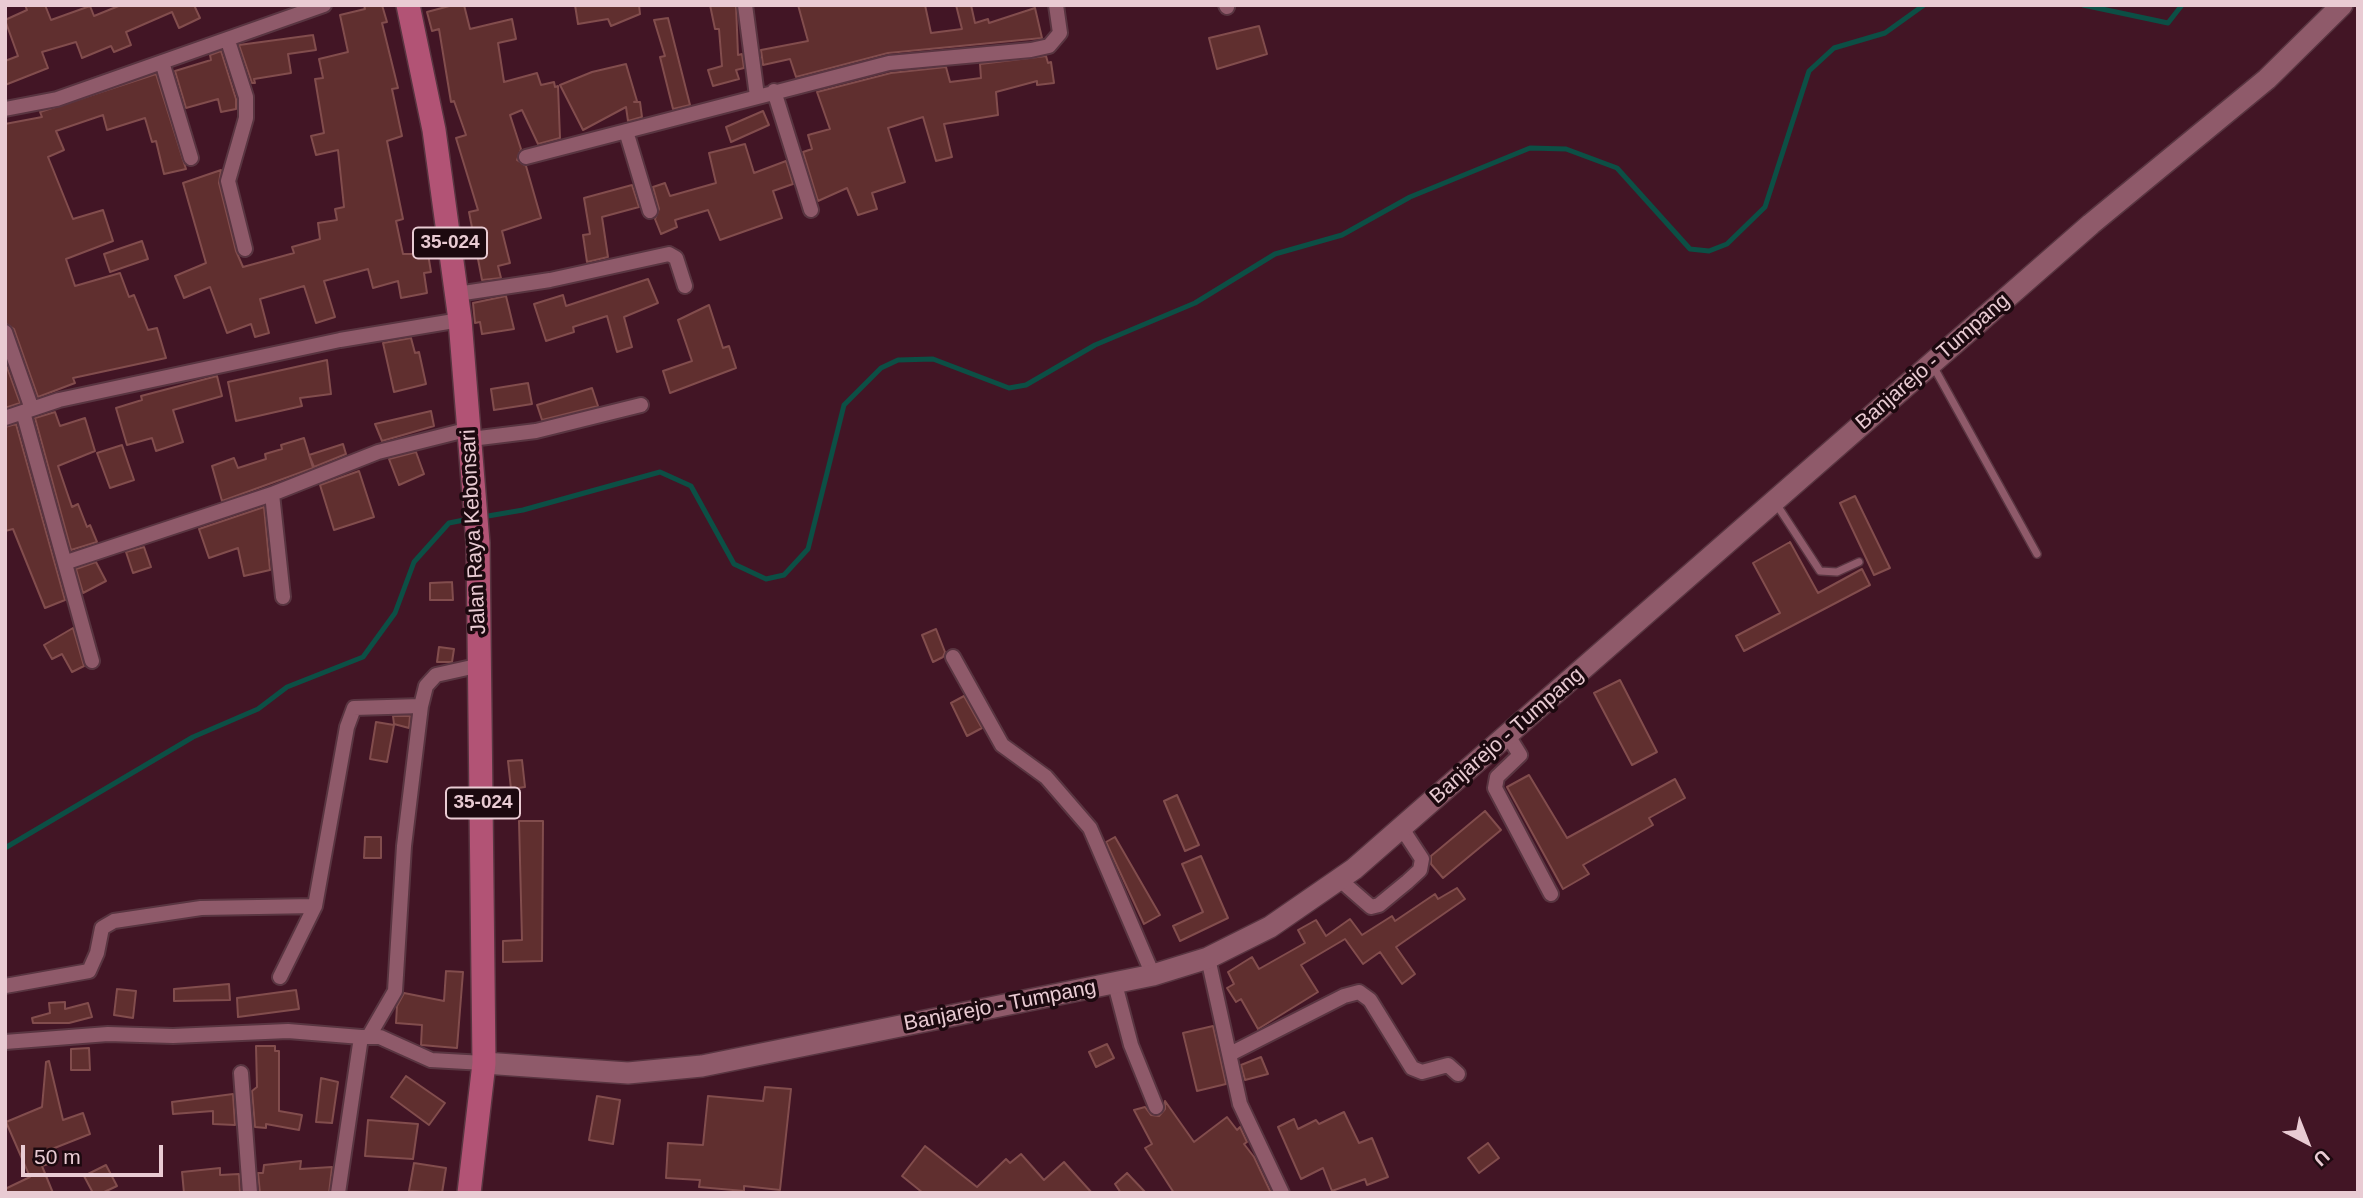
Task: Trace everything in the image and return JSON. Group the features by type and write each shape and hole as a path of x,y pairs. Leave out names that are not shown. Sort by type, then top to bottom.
{"main road":[{"name":"Jalan Raya Kebonsari","path":"408,5 434,130 457,294 478,543 484,1063 477,1143 469,1193"},
{"name":"Banjarejo - Tumpang","path":"484,1063 576,1072 677,1070 1153,975 1208,958 1290,915 1340,880 2091,225 2267,79 2342,5"}],"street":[{"path":"5,109 57,99 324,5"},
{"path":"745,5 757,96"},
{"path":"526,158 889,63 1049,46 1060,33 1056,5"},
{"path":"228,41 246,97 246,118 228,181 245,249"},
{"path":"162,62 191,158"},
{"path":"774,91 811,210"},
{"path":"626,131 650,211"},
{"path":"457,294 550,280 670,254 676,258 685,286"},
{"path":"5,418 59,400 340,340 460,320"},
{"path":"5,331 28,410 92,661"},
{"path":"67,562 272,495 377,452 470,434 536,431 641,405"},
{"path":"272,495 283,597"},
{"path":"953,657 1002,746 1046,777 1090,828 1153,975"},
{"path":"338,1193 340,1161 359,1059 360,1038 395,991 404,846 421,706 426,686 436,675 481,664"},
{"path":"280,977 315,906 347,727 355,707 421,706"},
{"path":"1507,734 1518,750 1519,758 1497,777 1494,788 1550,894"},
{"path":"1340,880 1371,907 1379,905 1407,882 1420,870 1422,859 1401,827"},
{"path":"5,986 89,971 97,953 102,928 114,921 201,908 315,906"},
{"path":"1208,958 1243,1113 1282,1193"},
{"path":"1115,984 1132,1045 1156,1107"},
{"path":"1230,1054 1344,996 1359,992 1368,998 1412,1068 1419,1072 1448,1065 1458,1074"},
{"path":"5,1042 108,1034 333,1033 401,1045 431,1060 484,1063"},
{"path":"241,1073 250,1193"}],"lane":[{"path":"1932,364 2037,554"},
{"path":"1775,502 1820,571 1837,572 1859,562"}],"building":[{"path":"25,5 45,5 51,20 90,6 94,16 121,5 194,5 200,18 179,28 172,12 126,32 131,45 114,52 111,46 82,58 76,42 42,52 48,68 5,85 5,61 18,56 5,20 27,10"},
{"path":"364,5 382,5 387,22 382,23 398,88 392,89 402,136 387,141 403,219 396,221 403,254 428,254 431,272 424,273 427,293 401,298 398,281 373,288 368,269 324,281 335,317 316,323 304,286 260,299 269,333 255,337 251,324 227,333 210,287 184,298 175,276 206,263 183,183 221,170 219,183 236,251 243,267 294,253 292,247 320,239 318,223 337,220 335,209 344,207 338,150 316,155 311,136 324,133 315,79 323,78 319,59 348,52 340,15 365,9"},
{"path":"464,5 470,29 512,19 516,39 498,43 504,82 537,73 541,85 554,82 555,87 558,86 560,138 538,144 522,110 510,115 521,149 517,160 526,166 541,218 502,231 510,263 498,266 501,278 482,280 469,212 478,210 456,138 466,135 454,101 451,102 439,29 432,31 427,12"},
{"path":"575,5 639,5 640,14 611,26 608,19 578,24"},
{"path":"710,5 736,5 738,55 742,54 744,68 736,70 739,79 713,86 708,70 722,66 719,29 715,29"},
{"path":"798,5 925,5 931,33 962,29 956,5 971,5 975,23 988,19 989,23 1035,8 1042,38 888,53 796,77 790,59 763,65 761,50 808,41"},
{"path":"668,18 690,105 673,109 660,57 665,56 654,20"},
{"path":"1259,26 1267,54 1217,69 1209,38"},
{"path":"313,35 316,50 288,54 291,73 254,79 255,83 252,83 239,45"},
{"path":"221,51 236,99 236,109 221,112 218,99 186,108 175,71 211,60 210,55"},
{"path":"1046,56 1048,63 1051,62 1054,83 1037,85 1037,81 996,92 998,115 944,124 952,157 936,161 923,117 888,128 905,182 872,193 877,209 858,215 847,188 818,201 803,152 812,149 808,135 830,129 817,92 891,73 946,67 950,82 981,78 980,64"},
{"path":"626,64 637,101 634,102 640,102 642,117 628,121 626,107 583,130 560,85 592,72"},
{"path":"156,74 186,169 164,174 156,141 152,142 145,118 107,130 103,115 56,131 64,150 48,157 73,219 103,210 113,241 66,259 75,286 120,273 129,297 134,295 148,330 157,328 166,358 73,378 75,383 38,397 14,329 5,323 5,124 42,117 40,112"},
{"path":"763,111 769,125 731,142 726,127"},
{"path":"745,144 754,173 786,161 793,184 773,191 782,218 720,240 708,210 675,220 677,227 661,234 655,219 659,209 653,187 665,183 670,196 716,183 709,153"},
{"path":"632,185 639,207 602,217 608,257 587,262 583,235 590,234 584,198"},
{"path":"142,241 148,259 110,272 104,254"},
{"path":"648,279 658,303 624,317 632,347 617,352 607,316 573,327 574,332 546,341 534,304 563,295 566,306"},
{"path":"506,296 514,329 482,334 480,322 475,323 473,303"},
{"path":"709,305 723,348 729,346 736,368 670,393 663,371 692,361 678,320"},
{"path":"411,338 415,353 419,352 426,384 394,392 383,343"},
{"path":"327,360 331,394 300,398 302,406 236,421 228,382"},
{"path":"5,362 20,403 5,408"},
{"path":"217,376 222,396 173,410 183,442 156,451 152,438 127,445 116,408 142,400 141,396"},
{"path":"528,383 532,404 494,410 491,389"},
{"path":"592,388 598,406 542,420 537,405"},
{"path":"431,411 434,426 382,441 375,424"},
{"path":"55,412 60,426 85,418 95,451 58,466 72,507 78,504 87,527 90,525 97,542 71,550 35,418"},
{"path":"16,424 65,600 45,608 13,529 5,531 5,427"},
{"path":"304,438 313,468 222,501 212,466 234,458 238,468 266,459 265,454 282,449 281,445"},
{"path":"343,444 346,454 314,467 309,455"},
{"path":"122,445 134,480 110,488 97,453"},
{"path":"416,452 424,474 399,485 389,459"},
{"path":"359,471 374,517 334,530 320,485"},
{"path":"1855,496 1890,568 1874,575 1840,503"},
{"path":"264,507 270,570 244,576 238,548 209,558 199,529"},
{"path":"1790,542 1818,593 1862,569 1870,585 1744,651 1736,636 1780,613 1753,563"},
{"path":"144,547 151,567 133,573 126,552"},
{"path":"96,562 106,581 83,593 76,569"},
{"path":"452,582 453,600 430,600 430,583"},
{"path":"73,628 84,666 72,672 62,654 52,659 44,645"},
{"path":"936,629 945,652 943,657 933,662 922,635"},
{"path":"439,647 454,649 452,662 437,662"},
{"path":"1620,680 1657,752 1632,765 1594,693"},
{"path":"964,696 982,728 967,736 951,703"},
{"path":"393,716 410,716 409,728 394,724"},
{"path":"376,722 394,725 387,762 370,759"},
{"path":"522,760 525,787 511,789 508,761"},
{"path":"1529,775 1567,838 1675,779 1685,798 1649,818 1653,825 1583,865 1589,874 1563,889 1507,787"},
{"path":"1177,795 1199,845 1185,851 1164,801"},
{"path":"1485,811 1501,830 1443,878 1431,864 1431,856"},
{"path":"519,821 543,821 542,961 503,962 503,941 522,940"},
{"path":"365,837 381,837 381,858 364,858"},
{"path":"1115,837 1160,915 1144,924 1106,842"},
{"path":"1201,856 1228,918 1180,941 1173,926 1203,912 1182,864"},
{"path":"1457,888 1465,899 1396,947 1415,974 1402,984 1380,952 1363,964 1345,939 1301,965 1318,992 1258,1029 1241,999 1236,1002 1227,988 1234,984 1228,972 1252,957 1259,969 1305,943 1298,930 1316,920 1326,936 1350,919 1362,935 1392,916 1395,921 1435,894 1438,899"},
{"path":"446,971 463,972 457,1048 421,1045 422,1025 396,1023 397,1006 404,993 444,1001"},
{"path":"229,984 230,1000 174,1001 174,989"},
{"path":"117,989 136,991 133,1018 114,1015"},
{"path":"296,990 299,1009 238,1017 237,998"},
{"path":"65,1002 65,1009 88,1003 92,1017 69,1023 33,1023 32,1018 50,1013 49,1003"},
{"path":"1213,1026 1226,1084 1197,1091 1183,1033"},
{"path":"1107,1044 1114,1058 1096,1067 1089,1052"},
{"path":"256,1046 275,1046 275,1051 279,1051 279,1111 302,1115 299,1130 266,1124 266,1128 255,1127 252,1091 257,1087"},
{"path":"89,1048 90,1070 71,1070 71,1049"},
{"path":"1261,1057 1268,1074 1245,1080 1241,1065"},
{"path":"49,1061 63,1120 83,1113 90,1134 52,1149 57,1161 42,1166 53,1193 5,1193 5,1189 30,1177 6,1122 42,1107 46,1062"},
{"path":"406,1076 445,1103 429,1125 391,1097"},
{"path":"321,1078 338,1082 332,1123 316,1122"},
{"path":"765,1087 791,1089 780,1190 744,1186 744,1191 699,1187 700,1180 666,1178 668,1143 703,1145 708,1096 763,1101"},
{"path":"233,1094 235,1125 213,1124 213,1111 173,1114 172,1102"},
{"path":"597,1096 620,1100 613,1144 589,1140"},
{"path":"1165,1101 1194,1142 1227,1117 1237,1130 1240,1127 1247,1142 1244,1144 1254,1157 1271,1193 1174,1193 1145,1148 1152,1144 1134,1110 1145,1107 1151,1115 1159,1116 1165,1109"},
{"path":"1344,1112 1359,1143 1372,1138 1388,1177 1367,1185 1365,1179 1332,1191 1323,1168 1301,1179 1278,1127 1294,1119 1298,1129 1316,1120 1319,1124"},
{"path":"368,1120 418,1124 413,1159 365,1156"},
{"path":"1488,1143 1499,1158 1479,1173 1468,1158"},
{"path":"925,1146 977,1187 1006,1159 1010,1163 1021,1154 1044,1180 1064,1162 1092,1193 923,1193 902,1176"},
{"path":"301,1161 300,1169 332,1167 329,1193 260,1193 258,1173 263,1173 264,1165"},
{"path":"414,1163 446,1168 442,1193 409,1191"},
{"path":"106,1165 117,1186 102,1193 93,1193 84,1176"},
{"path":"220,1168 220,1175 239,1174 240,1193 184,1193 182,1172"},
{"path":"1127,1173 1146,1193 1121,1193 1115,1184"}],"waterway":[{"path":"482,517 523,510 660,472 691,486 734,564 766,579 784,575 808,549 844,405 881,368 898,360 933,359 1009,388 1026,385 1095,345 1195,303 1275,254 1342,235 1410,197 1530,148 1566,149 1617,168 1690,249 1709,251 1727,244 1765,207 1809,71 1834,48 1885,33 1924,5"},
{"path":"2083,5 2168,23 2182,5"},
{"path":"5,848 193,737 258,709 287,687 363,657 395,613 414,562 449,523 469,519"}]}
